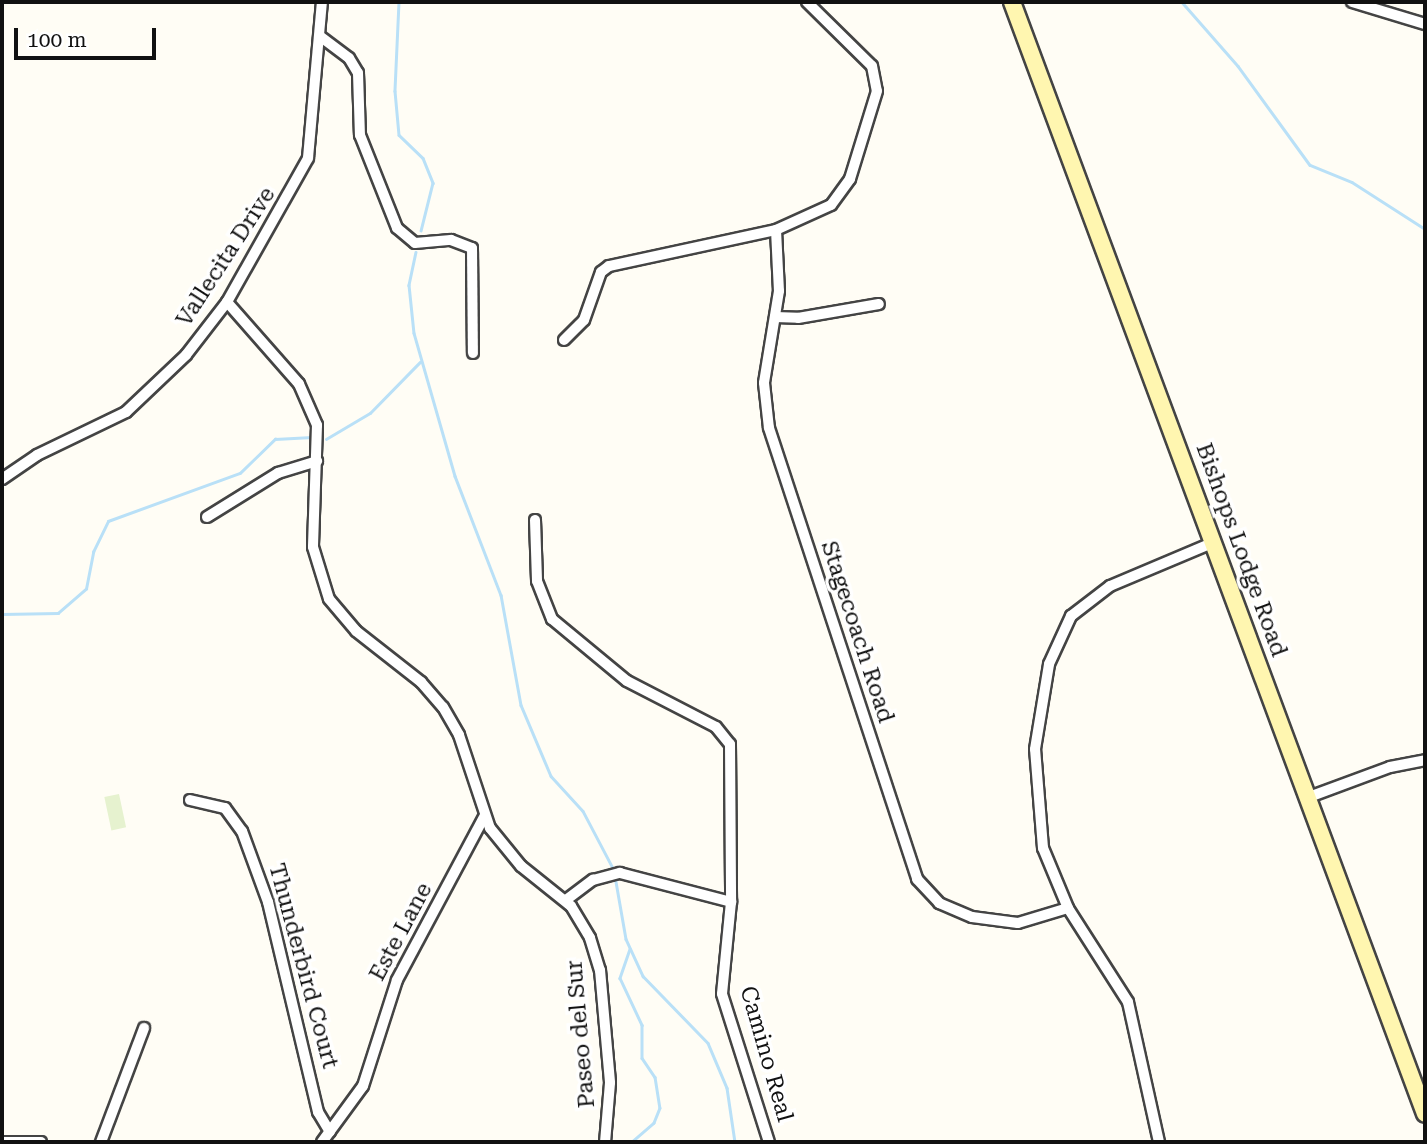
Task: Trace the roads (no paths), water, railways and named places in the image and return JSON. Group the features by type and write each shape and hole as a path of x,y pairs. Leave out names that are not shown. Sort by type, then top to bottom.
{"street":[{"name":"Vallecita Drive","path":"2,479 37,455 127,412 186,355 227,302 308,158 321,37 322,2"},
{"path":"564,340 584,320 601,272 609,266 776,230 831,205 844,187 861,152 877,91 872,66 807,2"},
{"name":"Bishops Lodge Road","path":"1012,2 1425,1114"},
{"path":"1352,2 1425,24"},
{"path":"321,37 349,58 358,73 360,135 397,228 415,243 451,240 472,248 473,353"},
{"name":"Stagecoach Road","path":"776,230 775,317 764,383 769,428 913,871 933,898 965,916 1018,923 1068,908"},
{"name":"Paseo del Sur","path":"227,302 299,384 317,425 313,547 324,590 347,623 413,675 443,707 459,734 484,817 521,866 566,900 581,920 598,960 610,1083 605,1142"},
{"path":"775,317 798,318 879,304"},
{"path":"207,517 278,473 317,461"},
{"name":"Camino Real","path":"535,520 537,581 552,619 618,675 716,727 730,744 731,902 722,994 769,1142"},
{"path":"1159,1142 1128,1002 1068,908 1043,848 1034,781 1042,692 1055,648 1071,616 1095,595 1214,542"},
{"path":"1309,797 1390,766 1425,760"},
{"name":"Thunderbird Court","path":"190,800 225,808 242,831 268,902 318,1112 330,1132"},
{"name":"Este Lane","path":"322,1142 363,1086 397,980 484,817"},
{"path":"566,900 593,880 614,873 662,880 731,902"},
{"path":"101,1142 144,1028"},
{"path":"2,1142 41,1142"}],"waterway":[{"path":"399,2 395,91 399,135 423,158 433,183 421,231"},
{"path":"1182,2 1238,66 1310,165 1352,182 1425,229"},
{"path":"416,252 409,285 414,333 455,476 501,595 521,705 551,776 583,811 614,870"},
{"path":"326,439 370,413 420,362"},
{"path":"2,614 58,613 86,589 93,552 108,521 240,473 275,439 312,437"},
{"path":"615,876 626,939 643,976 708,1043 727,1088 735,1142"},
{"path":"630,949 620,978 642,1025 642,1058 655,1077 660,1108 654,1123 632,1142"}]}
